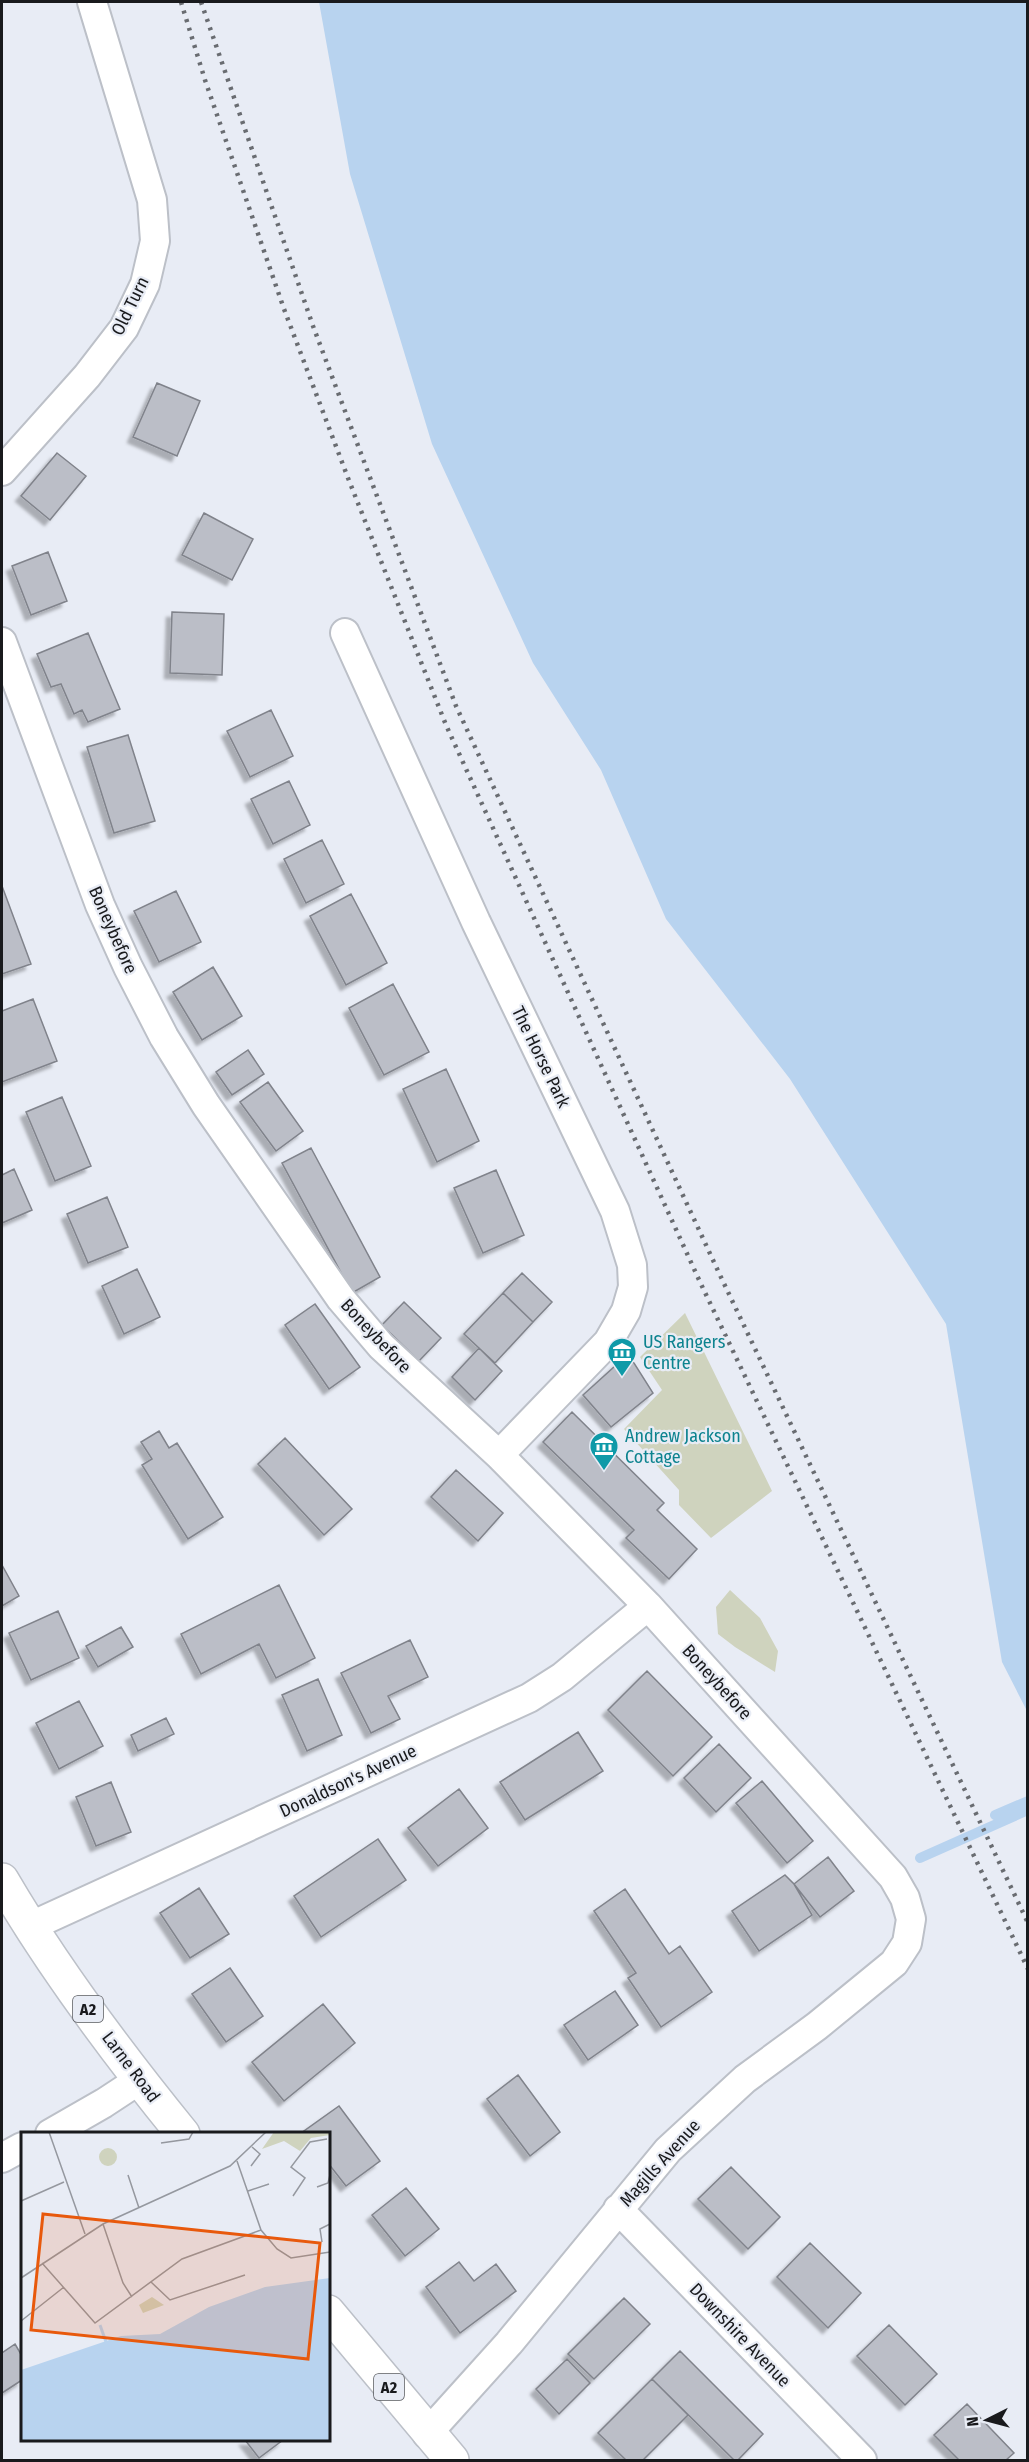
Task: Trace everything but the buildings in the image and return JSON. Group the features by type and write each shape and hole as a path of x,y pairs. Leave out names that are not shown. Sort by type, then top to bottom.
{"main road":[{"name":"Larne Road","path":"2,1880 29,1927 139,2080 182,2132"},
{"name":"A2","path":"330,2314 452,2460"}],"street":[{"name":"Old Turn","path":"2,471 87,376 123,328 145,284 155,241 152,200 92,2"},
{"name":"The Horse Park","path":"345,633 476,922 615,1211 632,1265 633,1287 630,1299 621,1321 608,1342 499,1455"},
{"name":"Boneybefore","path":"2,642 100,905 128,967 164,1037 231,1142 353,1315 381,1346 499,1455 648,1606 893,1877 905,1898 911,1919"},
{"name":"Donaldson's Avenue","path":"29,1927 529,1698 562,1677 648,1606"},
{"name":"Magills Avenue","path":"428,2434 509,2343 668,2150 723,2097 861,1992 894,1963 907,1943 911,1919"},
{"path":"52,2132 104,2103 139,2080"},
{"path":"2,2158 21,2148"},
{"name":"Downshire Avenue","path":"618,2209 862,2460"}],"green space":[{"path":"685,1313 772,1491 711,1538 679,1505 679,1490 624,1429 662,1390 640,1357"},
{"path":"730,1590 760,1618 778,1651 775,1672 718,1634 716,1607"}],"water":[{"path":"319,2 1027,2 1027,1711 1002,1662 946,1324 790,1079 666,919 601,770 533,663 432,444 350,174"}],"waterway":[{"path":"995,1815 1028,1801"},
{"path":"920,1858 1028,1810"}],"railway":[{"path":"181,2 205,80 284,309 446,725 700,1282 1028,1969"},
{"path":"201,2 313,326 456,706 719,1273 1028,1923"}],"place":[{"name":"US Rangers Centre","path":"622,1378"},
{"name":"Andrew Jackson Cottage","path":"604,1472"}]}
